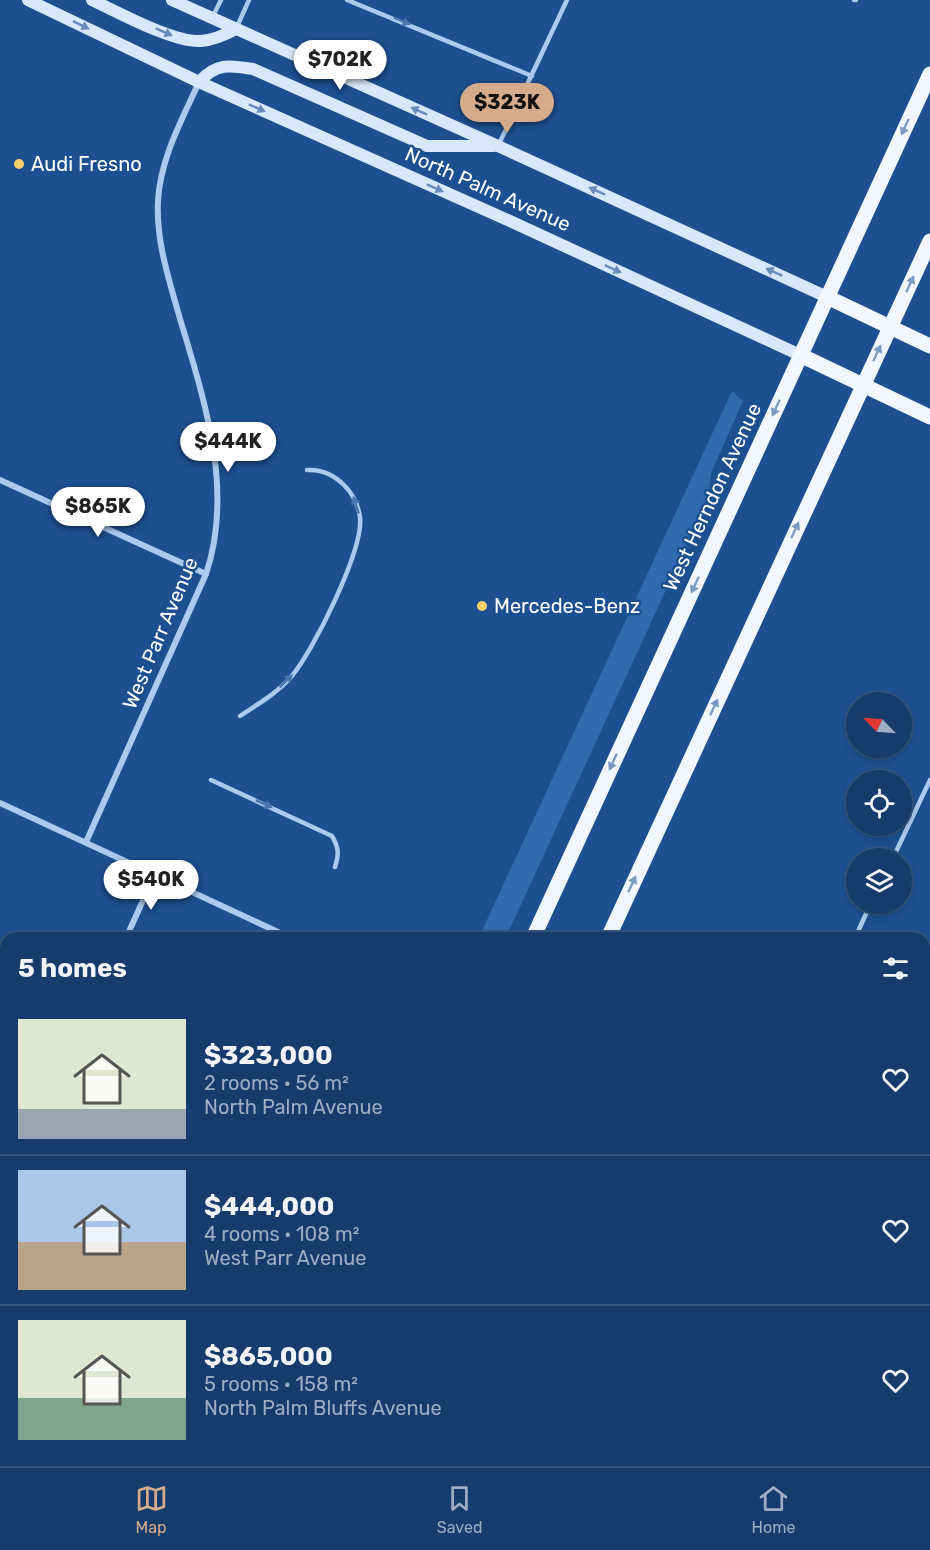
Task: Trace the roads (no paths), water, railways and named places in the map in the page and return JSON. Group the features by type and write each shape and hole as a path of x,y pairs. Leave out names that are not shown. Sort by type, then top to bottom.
{"main road":[{"name":"North Palm Avenue","path":"28,0 199,82 800,355 930,417"},
{"path":"92,0 181,39 217,38 236,29"},
{"path":"172,0 498,146 930,346"},
{"path":"199,82 214,69 235,66 253,69 427,146 498,146"},
{"name":"West Herndon Avenue","path":"536,932 930,74"},
{"path":"611,932 930,240"}],"street":[{"name":"West Parr Avenue","path":"86,842 206,574 211,560 217,520 216,464 192,359 160,245 158,201 168,152 199,82"},
{"path":"0,480 206,574"},
{"path":"0,803 278,932"},
{"path":"129,932 154,874"}],"lane":[{"path":"212,18 221,0"},
{"path":"236,29 249,0"},
{"path":"347,0 532,76"},
{"path":"498,146 567,0"},
{"path":"240,716 268,698 292,676 317,636 355,553 360,518 352,493 336,477 318,469 307,470"},
{"path":"211,780 332,836 339,854 335,867"},
{"path":"898,848 930,780"},
{"path":"858,932 866,914"}],"place":[{"name":"Audi Fresno","path":"19,164"},
{"name":"Mercedes-Benz","path":"482,606"}]}
